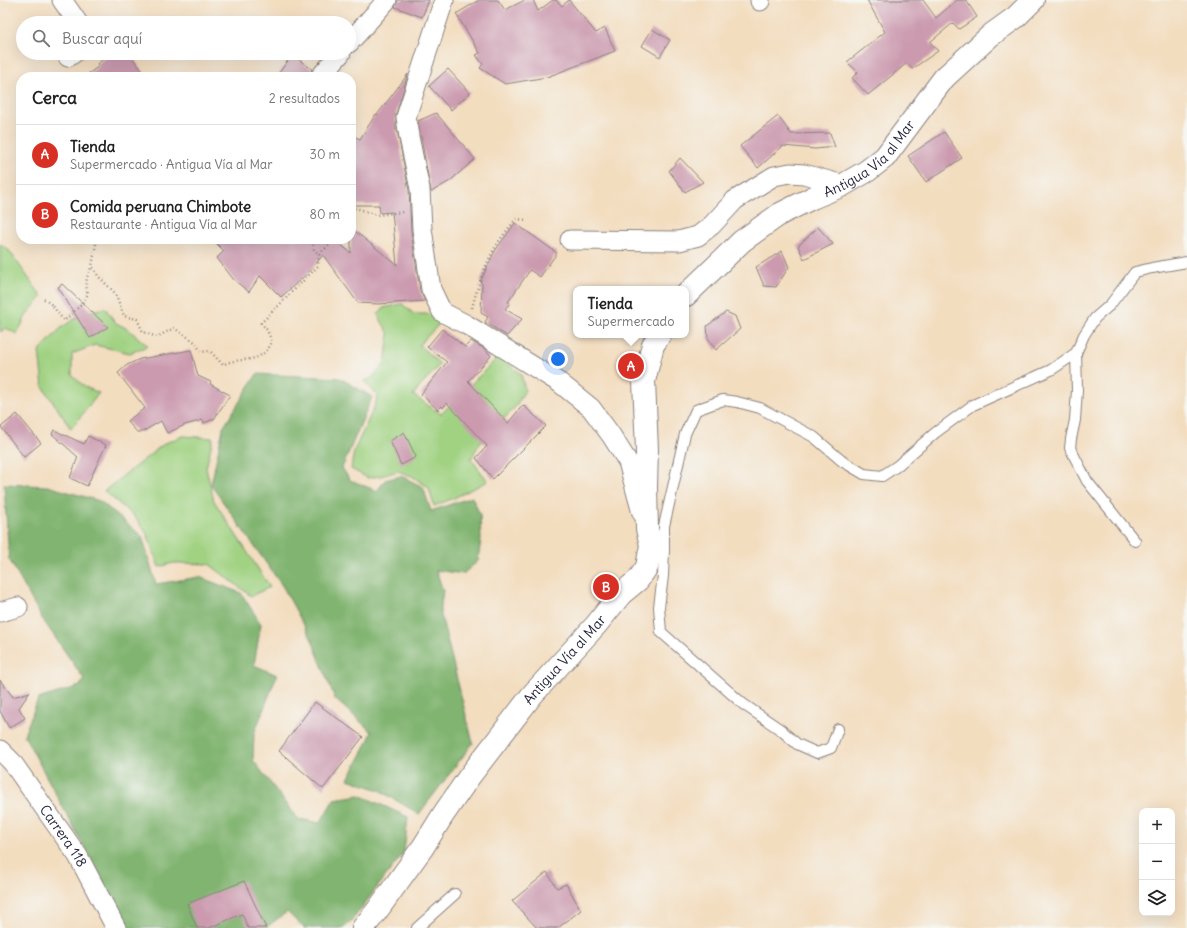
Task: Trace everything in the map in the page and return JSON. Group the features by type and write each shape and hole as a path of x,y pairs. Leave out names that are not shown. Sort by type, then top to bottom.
{"main road":[{"name":"Antigua Vía al Mar","path":"689,293 742,241 780,214 843,185 867,171 885,157 944,78 991,35 1016,17 1034,0"},
{"name":"Antigua Vía al Mar","path":"363,928 424,847 443,815 469,777 532,696 596,625 621,594 638,580 647,567 651,545 647,529 647,450 644,381 653,345 658,338"}],"street":[{"path":"62,0 73,16"},
{"path":"356,35 387,0"},
{"path":"444,0 406,117 408,137 420,189 422,229 431,289 442,312 467,325 560,383 591,408 611,434 628,462 647,529"},
{"path":"324,72 334,60"},
{"path":"570,240 679,241 698,236 712,225 734,200 774,176 790,173 804,174 843,185"},
{"path":"0,612 18,607"},
{"name":"Carrera 118","path":"0,750 12,762 78,856 116,928"}],"lane":[{"path":"1135,541 1087,481 1070,448 1075,420 1077,390 1076,353 1084,335 1095,318 1110,304 1135,272 1187,262"},
{"path":"838,729 831,748 817,753 797,744 781,730 743,704 661,632 659,607 663,576 664,526 685,434 696,410 723,400 760,408 814,437 842,462 864,474 882,476 897,466 935,433 973,405 1051,370 1076,353"},
{"path":"647,529 664,550"},
{"path":"417,928 455,894"}],"path":[{"path":"356,208 377,215 421,210"},
{"path":"467,325 479,282 496,246 513,222 517,219 527,220"},
{"path":"44,298 52,305 64,322 80,306 88,294 86,284 87,276 92,266 96,244"},
{"path":"313,244 314,250 319,254"},
{"path":"92,266 99,277 115,293 124,316 137,319 143,332 157,337 174,328 195,342 201,352 210,352 223,365 229,361 243,361 256,358 268,349 272,342 261,324 318,266 319,254 330,244"}],"green space":[{"path":"0,244 8,249 42,297 27,314 17,334 6,328 0,332"},
{"path":"402,304 414,314 428,314 441,322 419,345 440,364 413,395 441,414 499,356 521,374 525,390 516,406 478,446 471,459 488,481 434,506 429,488 412,476 398,471 368,478 351,469 354,451 378,396 364,381 370,379 385,364 389,334 378,315 383,308"},
{"path":"105,308 116,323 128,329 148,346 130,353 95,345 72,354 72,375 85,387 99,393 71,429 43,387 39,351 62,327 84,313"},
{"path":"257,374 340,378 372,397 342,468 350,480 377,491 385,480 401,476 423,487 431,511 472,497 480,515 481,539 478,561 463,574 436,570 443,591 440,611 473,743 419,814 379,790 348,779 372,732 335,699 312,640 283,587 211,485 223,428"},
{"path":"183,436 213,438 206,468 214,501 270,587 251,596 209,564 173,563 159,567 147,534 135,517 104,491 165,443"},
{"path":"4,484 47,486 100,501 142,536 156,584 199,577 241,593 261,624 254,665 277,675 254,734 253,760 298,819 320,823 334,799 360,795 408,817 404,852 353,919 344,928 304,928 287,912 265,928 128,928 24,735 38,699 80,686 84,679 43,620 9,559"}],"building":[{"path":"398,0 429,0 422,17 395,7"},
{"path":"479,0 498,0 505,10 525,0 533,0 538,11 553,0 556,0 562,6 569,0 596,33 605,28 615,51 547,77 505,84 480,68 483,64 476,55 480,53 456,14"},
{"path":"867,0 923,0 936,18 957,0 966,0 977,17 959,29 953,23 930,42 938,51 912,69 907,63 868,95 852,78 858,72 847,62 885,32"},
{"path":"652,29 670,40 660,57 642,46"},
{"path":"102,60 134,60 143,72 91,72 99,66 97,64"},
{"path":"288,60 299,60 312,69 311,72 280,72"},
{"path":"448,69 470,93 451,110 429,86"},
{"path":"408,74 396,114 395,130 397,130 409,190 411,231 420,291 425,301 378,304 358,303 323,255 309,272 281,297 260,276 249,292 234,280 217,258 224,251 217,244 340,244 351,253 351,244 356,244 356,232 397,265 392,212 380,213 379,205 356,205 356,137 360,139 376,114 377,115"},
{"path":"436,113 475,159 450,181 431,192 418,121"},
{"path":"778,116 791,134 830,133 835,147 815,149 783,146 758,168 740,146"},
{"path":"944,132 962,158 926,182 908,156"},
{"path":"680,158 703,182 685,192 669,171"},
{"path":"515,223 557,253 540,277 530,270 508,302 510,303 505,309 522,319 507,336 485,322 488,317 481,313 482,284 480,282 495,251"},
{"path":"818,227 833,244 804,259 798,246"},
{"path":"782,251 789,267 776,287 764,286 756,267"},
{"path":"62,284 108,327 90,338 58,287"},
{"path":"726,312 735,316 740,329 716,350 708,338 707,326"},
{"path":"442,329 465,347 471,341 485,349 491,356 468,381 508,423 523,405 546,426 493,479 476,458 487,446 447,403 443,408 442,406 438,410 421,394 447,362 427,347"},
{"path":"191,350 198,376 211,382 210,384 230,395 214,419 204,423 203,420 185,425 167,433 161,421 142,432 137,432 127,421 145,408 118,373 127,365 140,359"},
{"path":"17,414 41,443 24,457 1,427"},
{"path":"54,430 84,444 88,436 106,445 87,486 70,478 78,457 52,434"},
{"path":"404,432 416,457 401,465 390,441"},
{"path":"0,680 13,697 30,692 19,708 25,718 9,728 0,711"},
{"path":"315,702 363,737 323,789 279,751"},
{"path":"547,872 557,888 566,884 581,910 558,928 537,928 512,901"},
{"path":"244,881 266,928 248,928 242,914 209,928 197,928 187,904"}],"place":[{"name":"Tienda","path":"631,366"},
{"name":"Comida peruana Chimbote","path":"606,587"}]}
